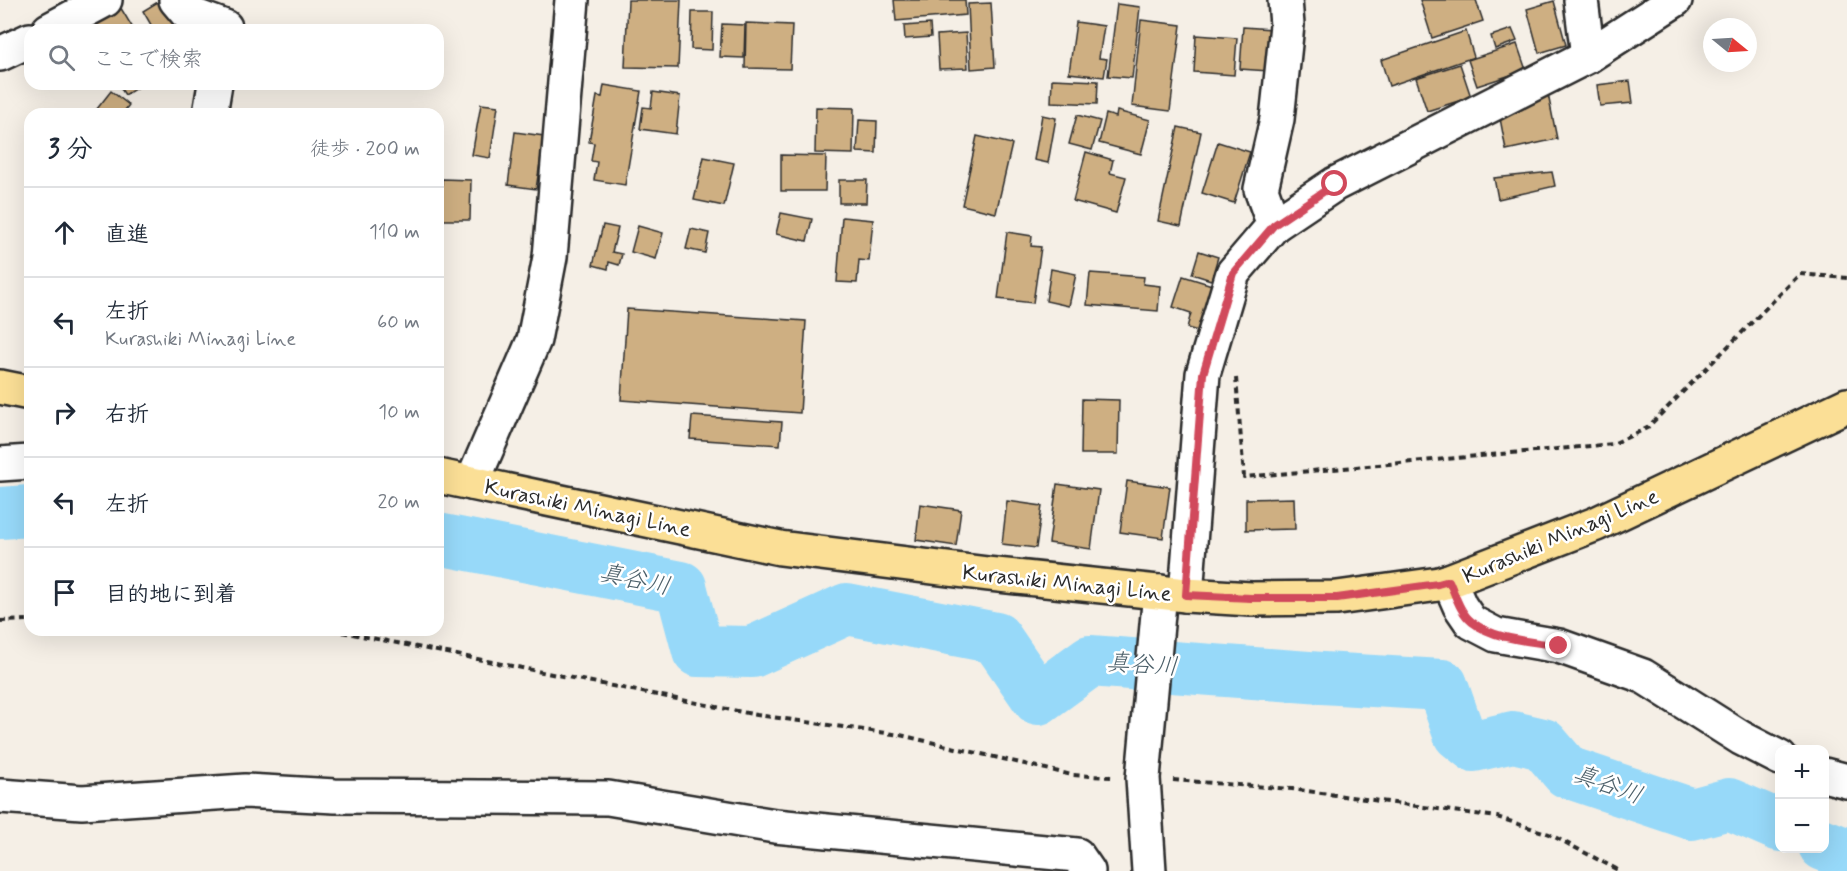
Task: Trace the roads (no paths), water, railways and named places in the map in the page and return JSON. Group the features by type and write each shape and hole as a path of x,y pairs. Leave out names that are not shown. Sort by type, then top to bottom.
{"main road":[{"path":"0,387 24,392"},
{"name":"Kurashiki Minagi Line","path":"444,477 780,548 988,574 1173,593 1251,598 1337,598 1449,581 1596,524 1847,405"}],"street":[{"path":"60,24 105,0"},
{"path":"176,0 187,13 226,19"},
{"path":"472,483 534,340 550,257 572,0"},
{"path":"1274,225 1262,189 1277,119 1287,25 1285,0"},
{"path":"1581,0 1588,56"},
{"path":"1149,871 1144,770 1156,629 1173,593 1203,374 1233,273 1274,225 1335,184 1588,56 1675,0"},
{"path":"0,54 24,42"},
{"path":"211,108 214,90"},
{"path":"0,464 24,462"},
{"path":"1449,581 1460,606 1471,622 1496,635 1559,646 1643,676 1741,738 1775,756"},
{"path":"1829,776 1847,781"},
{"path":"0,796 82,802 245,791 335,796 608,798 775,826 1077,855 1088,871"}],"waterway":[{"name":"真谷川","path":"0,513 24,511"},
{"name":"真谷川","path":"444,540 681,587 698,651 752,652 847,609 996,638 1038,699 1090,661 1442,685 1459,734 1474,746 1513,737 1543,744 1567,772 1692,814 1729,804 1775,824"},
{"name":"真谷川","path":"1829,847 1847,854"}]}
